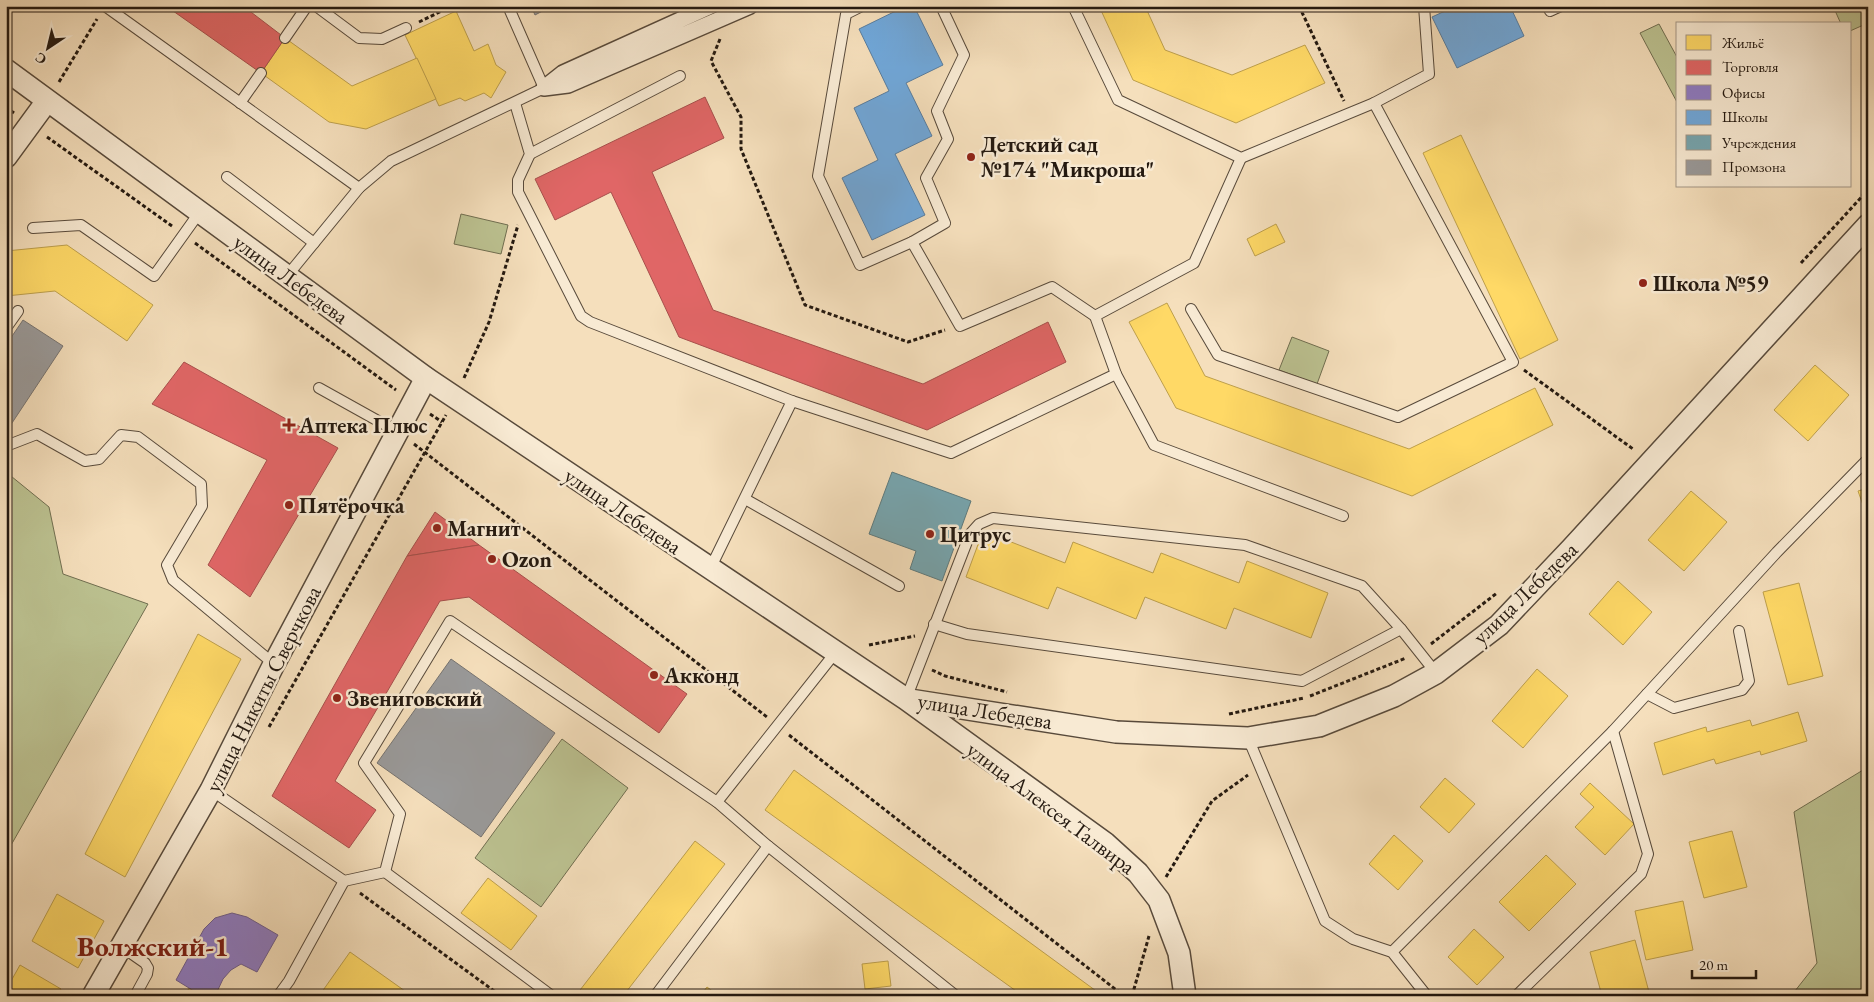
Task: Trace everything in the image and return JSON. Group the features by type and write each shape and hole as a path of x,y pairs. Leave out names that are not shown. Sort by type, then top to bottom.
{"street":[{"path":"544,88 563,73 711,6"},
{"path":"544,88 568,85 750,6"},
{"name":"улица Лебедева","path":"6,70 426,378 906,699 1116,732 1248,738 1319,726 1394,696 1436,673 1499,625 1868,225"},
{"path":"6,157 47,101"},
{"name":"улица Никиты Сверчкова","path":"92,996 211,790 274,664 426,378"},
{"name":"улица Алексея Талвира","path":"906,699 1105,843 1138,873 1159,900 1179,953 1185,996"}],"lane":[{"path":"285,38 307,6"},
{"path":"316,6 359,38 382,39 406,28"},
{"path":"287,276 359,188 391,161 544,88 508,6"},
{"path":"862,6 846,14 818,176 860,265 912,242 945,223 926,178 948,139 937,111 964,55 942,6"},
{"path":"1073,6 1118,100 1241,158"},
{"path":"1095,316 1194,263 1241,158 1374,103 1429,74 1424,6"},
{"path":"1548,6 1550,11 1561,6"},
{"path":"105,7 359,188"},
{"path":"240,103 261,73"},
{"path":"680,76 530,154 518,180 518,192 581,316 792,401 951,453 1116,374"},
{"path":"515,103 530,154"},
{"path":"1191,309 1218,355 1398,417 1513,362 1374,103"},
{"path":"227,177 314,243"},
{"path":"33,228 80,225 154,276 199,212"},
{"path":"912,242 960,326 1052,287 1095,316 1116,374 1154,445 1342,516"},
{"path":"6,328 18,311"},
{"path":"319,388 398,432"},
{"path":"710,569 792,401"},
{"path":"6,446 37,434 85,461 99,459 121,435 138,438 201,484 202,506 167,565 173,580 274,664"},
{"path":"1392,952 1647,694 1777,552 1868,459"},
{"path":"745,499 899,586"},
{"path":"906,699 970,534 979,524 993,518 1246,545 1362,586 1401,629 1436,673"},
{"path":"385,872 400,814 364,763 450,621 717,802 768,846 956,996"},
{"path":"932,628 1302,681 1401,629"},
{"path":"1647,694 1674,708 1742,690 1749,681 1739,631"},
{"path":"717,802 836,653"},
{"path":"1516,996 1641,874 1648,854 1612,730"},
{"path":"1248,738 1325,921 1353,939 1392,952 1427,996"},
{"path":"211,790 344,881 385,872 552,996"},
{"path":"655,996 768,846"},
{"path":"278,996 344,881"},
{"path":"122,947 145,963 148,968 147,974 135,996"}],"path":[{"path":"406,28 452,6"},
{"path":"1299,6 1350,113"},
{"path":"47,101 105,7"},
{"path":"731,14 711,61 741,118 741,150 805,305 908,342 960,326"},
{"path":"6,107 442,422"},
{"path":"265,733 456,398 489,322 516,225 532,220"},
{"path":"1513,362 1633,449"},
{"path":"398,432 1124,996"},
{"path":"1219,714 1228,715 1317,695 1420,652 1502,590"},
{"path":"869,645 932,628"},
{"path":"919,663 945,676 1013,693"},
{"path":"1132,996 1164,880 1212,801 1259,767"},
{"path":"344,881 501,996"}],"green space":[{"path":"1833,6 1868,6 1868,23 1852,30 1852,22 1840,22"},
{"path":"1659,24 1676,55 1676,100 1640,33"},
{"path":"461,214 508,225 501,254 454,244"},
{"path":"1292,337 1329,351 1317,384 1279,370"},
{"path":"6,472 49,507 63,574 148,604 6,854"},
{"path":"562,739 628,788 541,907 475,858"},
{"path":"1868,767 1868,996 1791,996 1817,963 1794,812"}],"building: Жильё":[{"path":"1099,6 1145,6 1165,50 1232,75 1305,45 1325,83 1236,123 1133,80"},
{"path":"456,11 474,51 488,44 496,65 506,72 491,98 484,93 465,101 460,98 439,106 405,35"},
{"path":"285,38 352,86 417,58 436,99 366,129 329,122 261,73"},
{"path":"1461,135 1558,340 1520,359 1423,153"},
{"path":"1276,224 1285,242 1255,256 1247,239"},
{"path":"67,245 153,305 127,341 55,291 6,296 6,251"},
{"path":"1167,303 1205,376 1409,449 1535,388 1553,425 1412,496 1176,408 1129,322"},
{"path":"1815,365 1849,395 1808,441 1774,410"},
{"path":"1868,488 1868,519 1858,491"},
{"path":"1691,491 1727,522 1684,571 1648,540"},
{"path":"983,531 1065,563 1073,542 1153,573 1161,553 1239,583 1247,561 1328,593 1311,638 1234,608 1226,629 1145,597 1136,619 1057,587 1048,609 966,577"},
{"path":"1618,581 1652,612 1623,645 1589,614"},
{"path":"1799,583 1823,676 1788,685 1763,592"},
{"path":"198,634 241,659 125,877 85,854"},
{"path":"1537,669 1568,696 1523,748 1492,721"},
{"path":"1798,712 1807,741 1761,755 1760,751 1716,764 1714,759 1663,775 1654,743 1706,727 1707,732 1750,720 1752,726"},
{"path":"794,770 1103,996 1023,996 765,810"},
{"path":"1445,778 1475,804 1449,833 1420,807"},
{"path":"1590,783 1634,824 1605,855 1575,827 1594,807 1580,794"},
{"path":"1732,831 1747,887 1704,898 1689,842"},
{"path":"1394,835 1423,861 1398,890 1369,864"},
{"path":"695,841 725,864 623,996 579,996 577,994"},
{"path":"1546,855 1576,884 1529,931 1499,902"},
{"path":"488,878 537,916 511,950 461,913"},
{"path":"57,894 104,921 78,968 32,941"},
{"path":"1683,901 1693,950 1646,960 1635,911"},
{"path":"1474,929 1504,957 1477,985 1448,957"},
{"path":"1635,940 1649,992 1634,996 1602,996 1590,952"},
{"path":"350,952 412,996 319,996"},
{"path":"888,961 891,986 865,989 862,964"},
{"path":"20,965 61,989 57,996 6,996 6,990"},
{"path":"707,987 719,996 700,996"},
{"path":"189,988 202,996 185,996"}],"building: Торговля":[{"path":"166,6 243,6 285,38 261,73"},
{"path":"705,97 724,138 652,172 713,310 923,384 1048,322 1066,362 927,430 679,337 611,192 555,220 535,179"},
{"path":"184,362 338,448 250,597 208,565 267,460 152,404"},
{"path":"435,512 479,545 407,556"},
{"path":"479,545 687,694 659,733 469,597 440,601 335,781 376,810 349,848 272,796 407,556"}],"building: Офисы":[{"path":"232,913 247,917 278,935 257,972 241,964 231,970 223,979 215,996 202,996 176,980 204,929 215,918"}],"building: Школы":[{"path":"906,6 914,6 943,65 906,83 932,136 895,154 925,215 872,240 842,178 878,160 854,108 889,91 859,29"},
{"path":"1456,6 1510,6 1524,36 1457,68 1432,17"}],"building: Учреждения":[{"path":"892,472 971,501 942,581 910,569 916,551 869,534"}],"building: Промзона":[{"path":"531,6 552,6 535,15"},
{"path":"23,320 63,346 10,426 6,423 6,345"},
{"path":"451,659 555,733 481,837 377,763"}],"place":[{"name":"Детский сад №174 \"Микроша\"","path":"971,157"},
{"name":"Школа №59","path":"1643,283"},
{"name":"Аптека Плюс","path":"289,425"},
{"name":"Пятёрочка","path":"289,505"},
{"name":"Магнит","path":"437,528"},
{"name":"Цитрус","path":"930,534"},
{"name":"Ozon","path":"492,559"},
{"name":"Акконд","path":"654,675"},
{"name":"Звениговский","path":"337,698"}],"district":[{"name":"Волжский-1","path":"153,946"}]}
